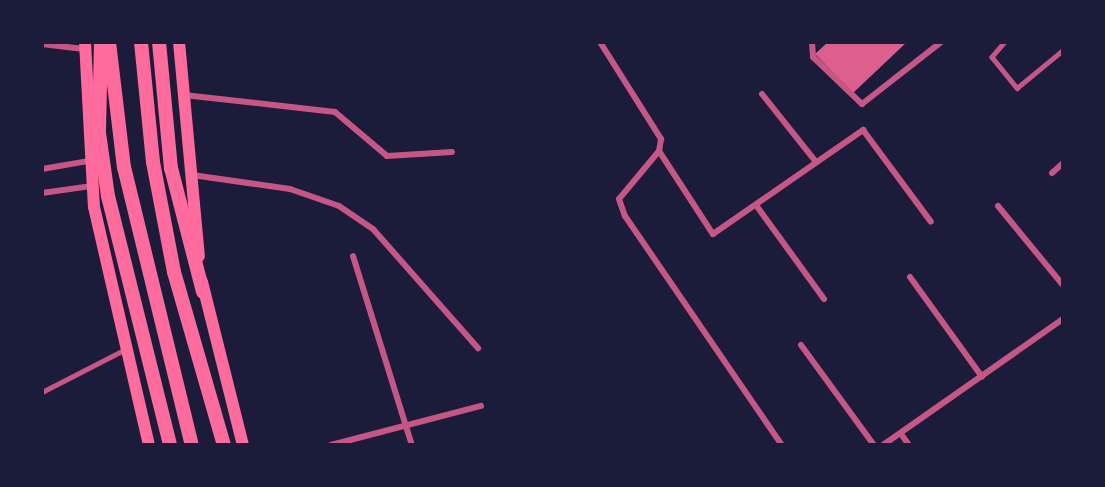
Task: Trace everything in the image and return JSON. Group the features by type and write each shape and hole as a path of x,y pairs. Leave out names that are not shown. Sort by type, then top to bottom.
{"main road":[{"path":"101,42 99,133 108,196 170,445"},
{"path":"109,42 124,167 192,445"},
{"path":"141,42 153,162 174,272 224,445"},
{"path":"159,42 171,168 243,445"},
{"path":"179,42 188,175 203,292"},
{"path":"85,45 91,186 124,350 149,445"}],"street":[{"path":"600,42 650,114 661,139 659,151 619,200 625,216 782,445"},
{"path":"812,42 813,57 862,104 941,42"},
{"path":"42,44 85,45"},
{"path":"762,94 816,162"},
{"path":"181,95 335,112 387,156 452,152"},
{"path":"659,151 713,234 863,130 931,222"},
{"path":"42,169 89,161"},
{"path":"1052,173 1063,163"},
{"path":"188,175 290,189 339,206 373,229 478,348"},
{"path":"42,194 91,186"},
{"path":"756,205 824,299"},
{"path":"998,206 1063,285"},
{"path":"352,256 412,445"},
{"path":"910,277 982,377"},
{"path":"883,445 1063,320"},
{"path":"801,345 874,445"},
{"path":"331,445 481,406"},
{"path":"901,434 909,445"}],"lane":[{"path":"1005,42 992,57 1017,88 1063,50"},
{"path":"42,392 124,350"}],"building":[{"path":"828,42 907,42 853,93 815,54"}]}
